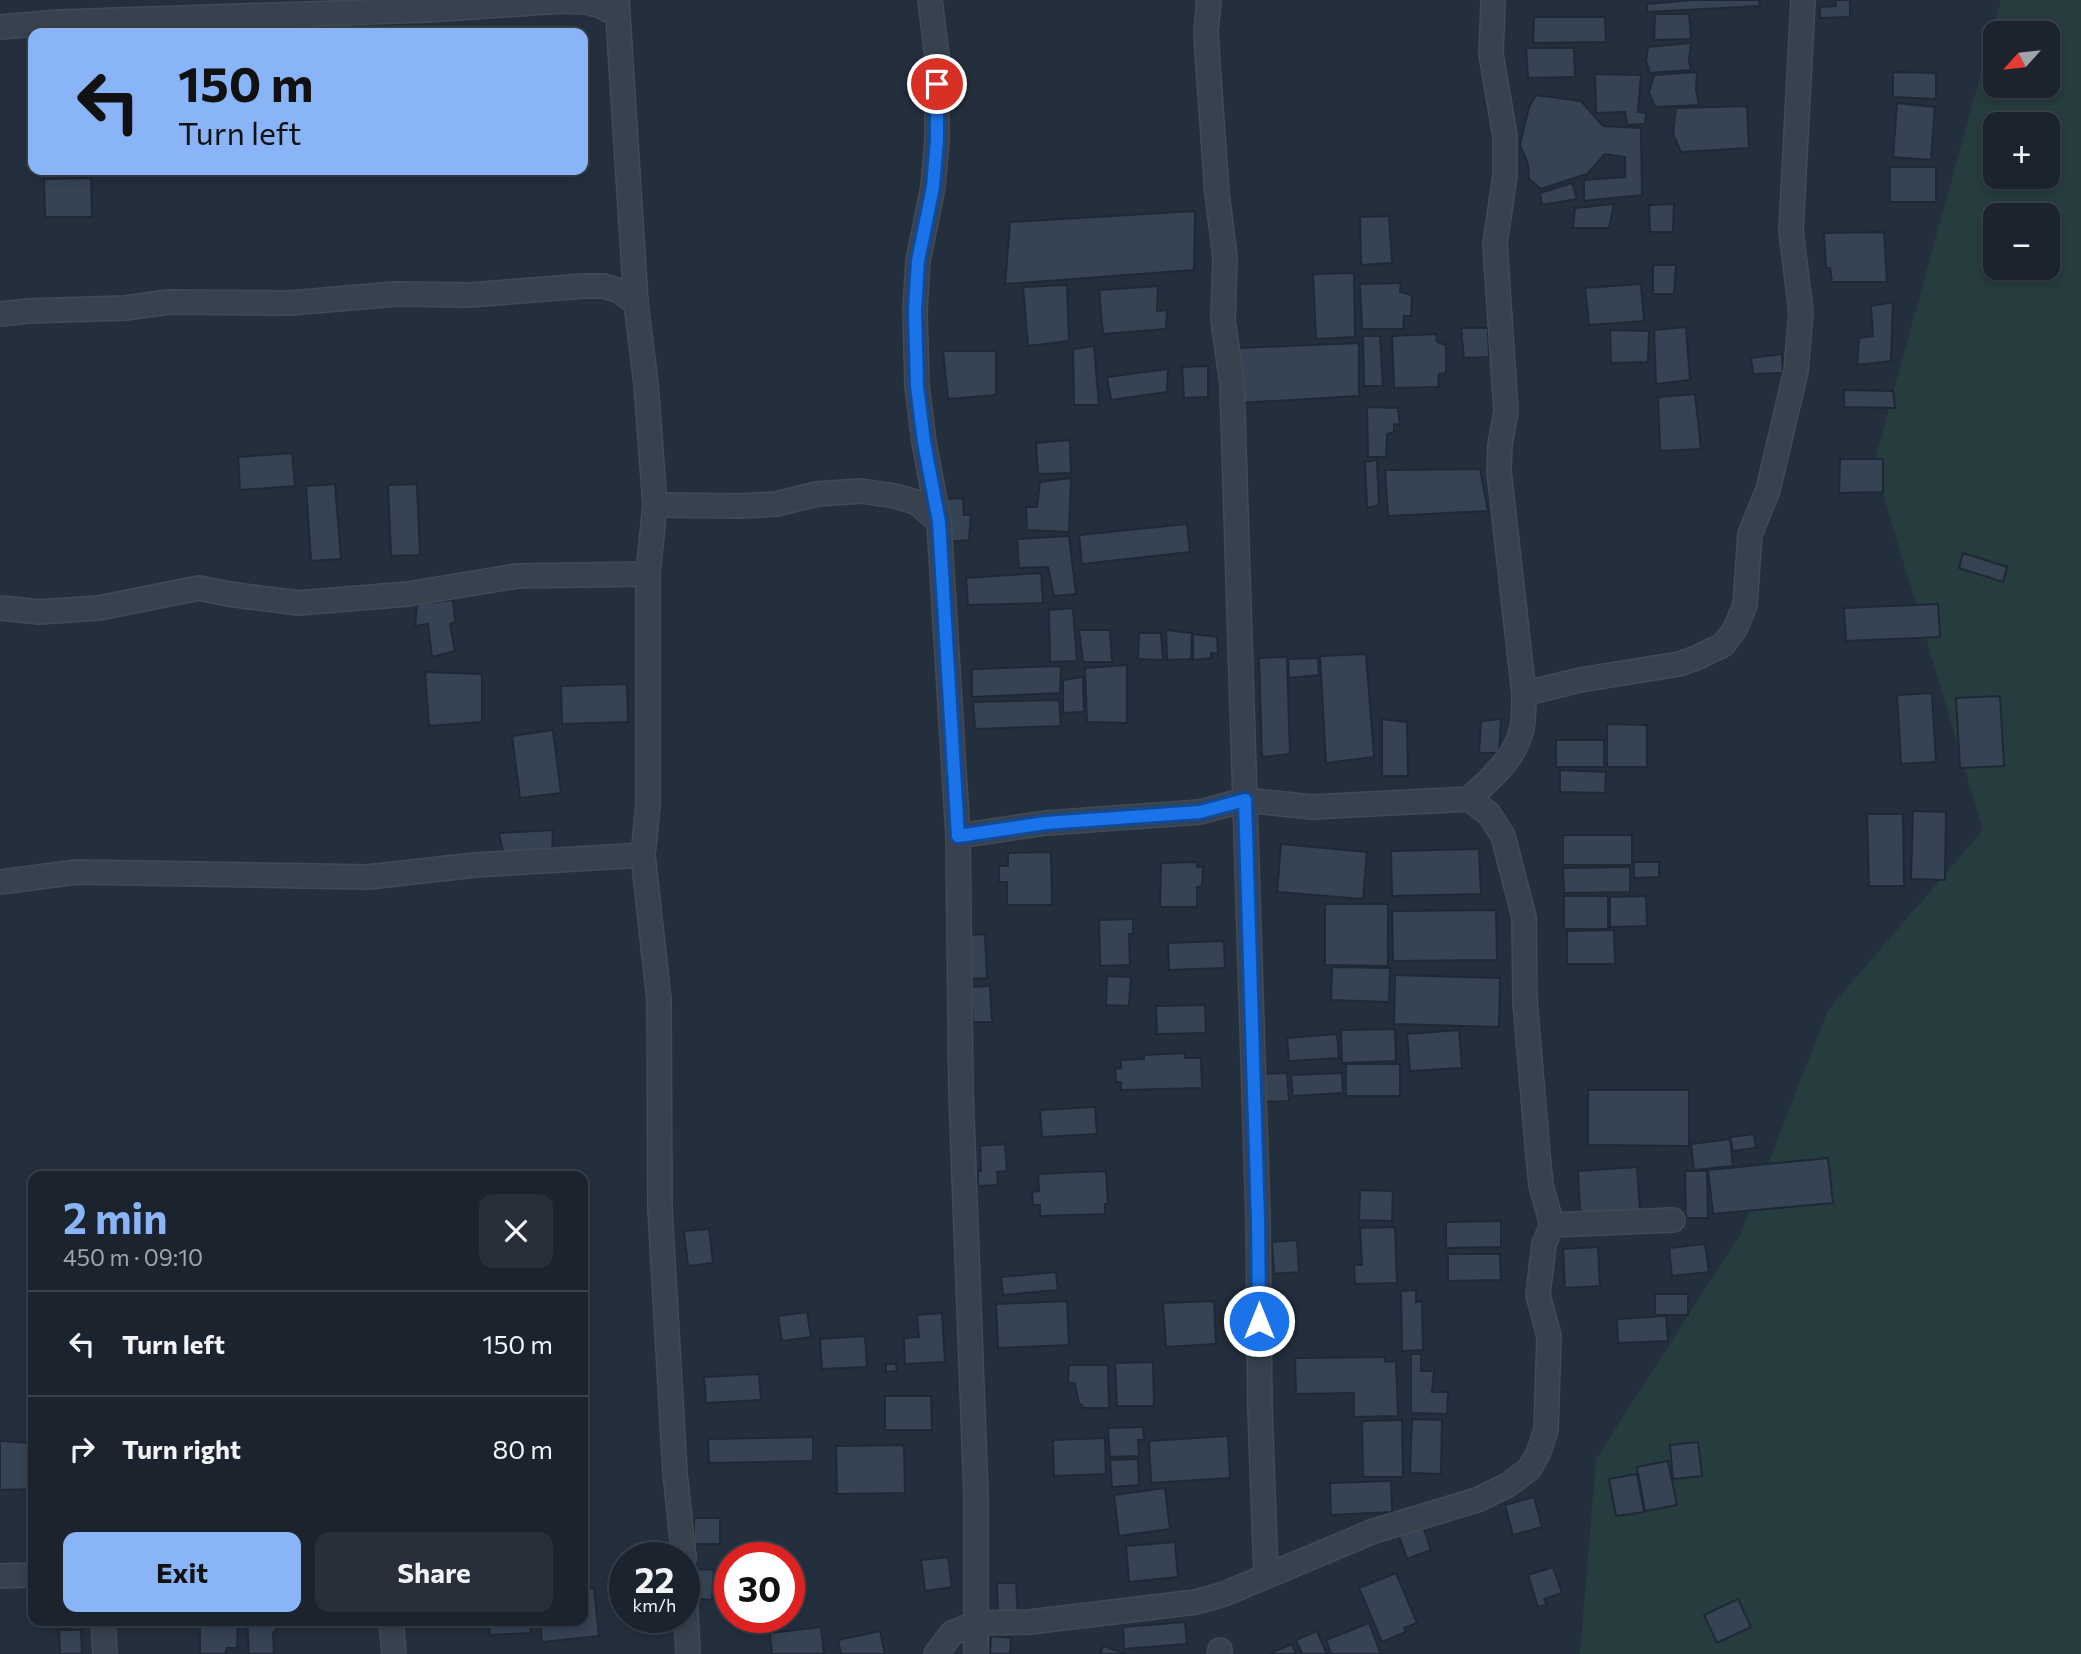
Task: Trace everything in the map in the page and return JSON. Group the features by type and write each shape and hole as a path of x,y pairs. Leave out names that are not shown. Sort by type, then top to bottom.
{"street":[{"path":"930,0 937,56 937,140 933,187 918,261 915,310 924,442 939,522 958,836 961,1093 976,1495 976,1654"},
{"path":"1209,0 1206,31 1208,65 1217,193 1225,257 1223,320 1232,384 1258,1220 1260,1410 1266,1574"},
{"path":"1524,694 1580,680 1679,664 1696,658 1723,645 1735,629 1745,605 1750,534 1768,490 1796,371 1801,312 1791,231 1797,101 1803,47 1803,0"},
{"path":"0,27 60,22 429,10 562,1 618,8 636,303 646,384 655,505 648,573 648,805 643,855 659,1000 660,1209 675,1473 682,1542"},
{"path":"1469,799 1501,768 1512,751 1521,730 1524,694 1499,471 1506,411 1495,244 1505,175 1505,136 1492,54 1493,3"},
{"path":"0,314 125,308 168,302 290,303 396,294 470,295 584,285 612,289 636,303"},
{"path":"655,505 764,505 817,494 862,491 916,502 939,522"},
{"path":"0,608 39,612 99,608 198,587 298,603 408,594 517,576 648,573"},
{"path":"936,1654 952,1633 976,1623 1030,1622 1196,1602 1224,1594 1266,1574 1374,1531 1477,1500 1508,1485 1529,1469 1538,1454 1546,1430 1549,1336 1538,1295 1544,1244 1552,1225 1541,1185 1538,1155 1525,1001 1524,917 1503,836 1489,814 1469,799 1312,807 1245,800 1200,812 1046,823 958,836"},
{"path":"0,882 77,872 368,877 475,865 643,855"},
{"path":"1552,1225 1673,1220"},
{"path":"0,1576 28,1575"},
{"path":"103,1626 105,1654"},
{"path":"392,1626 394,1654"},
{"path":"687,1633 688,1654"}],"green space":[{"path":"2001,0 2081,0 2081,1654 1580,1654 1596,1459 1741,1233 1828,1010 1983,830 1874,463 1983,66 1983,98 2060,98 2060,21 1995,21"}],"building":[{"path":"1692,0 1759,0 1760,6 1647,12 1647,4"},
{"path":"1835,0 1850,0 1850,17 1820,18 1820,7 1836,6"},
{"path":"1655,14 1689,14 1691,39 1654,40"},
{"path":"1534,17 1605,17 1606,42 1533,43"},
{"path":"1691,43 1691,70 1650,73 1646,61 1648,47"},
{"path":"1526,48 1574,48 1575,77 1528,78"},
{"path":"1697,72 1699,105 1655,107 1649,92 1654,75"},
{"path":"1893,72 1936,73 1936,99 1893,97"},
{"path":"1595,74 1641,75 1638,112 1646,113 1645,124 1627,125 1625,112 1596,113"},
{"path":"1536,95 1581,101 1603,126 1641,128 1642,195 1584,201 1584,180 1625,177 1625,157 1605,154 1587,174 1541,189 1529,179 1528,164 1520,145 1529,107"},
{"path":"1897,103 1935,107 1931,160 1893,157"},
{"path":"1747,106 1749,148 1681,152 1673,134 1676,108"},
{"path":"1890,167 1936,167 1936,202 1890,202"},
{"path":"91,178 92,217 45,217 44,179"},
{"path":"1572,183 1577,199 1542,205 1540,193"},
{"path":"1614,204 1609,228 1573,228 1575,208"},
{"path":"1674,204 1673,232 1650,232 1649,205"},
{"path":"1195,211 1194,270 1005,284 1010,222"},
{"path":"1389,216 1392,263 1361,265 1360,217"},
{"path":"1884,232 1887,282 1832,282 1830,268 1826,268 1824,233"},
{"path":"1653,265 1676,265 1674,294 1653,294"},
{"path":"1354,273 1355,337 1316,339 1313,274"},
{"path":"1401,283 1400,292 1412,295 1411,316 1404,316 1403,329 1362,329 1360,284"},
{"path":"1641,284 1644,321 1589,325 1585,288"},
{"path":"1067,285 1069,341 1028,346 1023,287"},
{"path":"1158,286 1157,311 1167,310 1166,329 1103,334 1099,290"},
{"path":"1893,302 1891,361 1857,365 1859,338 1873,336 1871,306"},
{"path":"1686,327 1690,380 1656,384 1654,330"},
{"path":"1461,328 1488,328 1489,357 1464,358"},
{"path":"1610,330 1649,331 1648,362 1611,363"},
{"path":"1436,334 1437,342 1446,345 1446,373 1439,374 1438,387 1394,388 1392,336"},
{"path":"1363,336 1380,336 1383,386 1364,386"},
{"path":"1359,343 1359,396 1238,403 1238,348"},
{"path":"1094,346 1099,405 1074,405 1073,349"},
{"path":"943,351 996,351 996,395 948,399"},
{"path":"1782,354 1783,373 1753,374 1751,358"},
{"path":"1208,366 1208,397 1184,398 1182,367"},
{"path":"1168,369 1167,392 1111,400 1107,377"},
{"path":"1844,390 1893,391 1895,408 1844,407"},
{"path":"1695,394 1701,449 1660,451 1658,397"},
{"path":"1367,407 1398,408 1400,425 1394,424 1394,432 1387,434 1386,457 1368,457"},
{"path":"1070,440 1071,473 1038,474 1036,443"},
{"path":"292,453 295,486 240,490 238,457"},
{"path":"1840,459 1883,459 1883,492 1839,493"},
{"path":"1377,460 1379,505 1367,508 1365,462"},
{"path":"1480,469 1488,511 1388,516 1385,470"},
{"path":"1071,478 1069,532 1027,530 1026,507 1037,507 1040,482"},
{"path":"335,484 341,559 311,561 306,486"},
{"path":"417,484 420,555 391,556 388,485"},
{"path":"963,498 964,515 971,515 969,540 948,542 946,499"},
{"path":"1187,524 1190,552 1082,564 1079,535"},
{"path":"1069,536 1076,594 1054,596 1048,567 1019,568 1017,539"},
{"path":"1963,553 2007,567 2003,582 1959,568"},
{"path":"1041,573 1043,603 968,605 966,578"},
{"path":"453,600 455,622 450,624 455,651 432,657 428,624 415,626 417,604"},
{"path":"1938,604 1940,637 1846,641 1844,608"},
{"path":"1073,608 1077,661 1050,662 1049,610"},
{"path":"1079,630 1110,630 1112,662 1083,662"},
{"path":"1166,630 1192,633 1191,659 1167,660"},
{"path":"1139,633 1161,633 1163,660 1138,659"},
{"path":"1193,634 1217,637 1218,654 1211,653 1211,658 1193,660"},
{"path":"1366,654 1374,757 1326,763 1320,656"},
{"path":"1287,657 1290,754 1262,757 1259,658"},
{"path":"1318,658 1319,675 1289,678 1288,659"},
{"path":"1127,665 1127,723 1087,722 1085,668"},
{"path":"1061,666 1060,693 972,697 972,669"},
{"path":"425,672 482,674 482,722 429,726"},
{"path":"1083,677 1084,712 1063,713 1063,680"},
{"path":"627,684 628,722 562,724 561,686"},
{"path":"1932,693 1936,762 1901,764 1897,695"},
{"path":"2000,696 2004,766 1960,768 1956,698"},
{"path":"1059,700 1061,726 975,729 973,702"},
{"path":"1382,719 1407,722 1408,776 1382,776"},
{"path":"1501,719 1499,753 1479,753 1481,721"},
{"path":"1607,724 1647,725 1647,767 1607,767"},
{"path":"553,730 561,793 520,798 512,736"},
{"path":"1556,740 1604,740 1604,767 1556,767"},
{"path":"1560,770 1606,772 1605,793 1560,792"},
{"path":"1913,811 1946,812 1945,880 1911,879"},
{"path":"1867,814 1903,814 1904,886 1869,886"},
{"path":"553,830 552,853 504,856 499,833"},
{"path":"1563,835 1632,835 1632,865 1563,865"},
{"path":"1281,844 1367,852 1363,899 1277,892"},
{"path":"1479,849 1481,894 1392,896 1391,851"},
{"path":"1051,852 1052,905 1007,905 1007,882 999,882 999,866 1008,866 1008,853"},
{"path":"1197,862 1197,867 1203,866 1202,886 1197,887 1197,907 1160,907 1161,863"},
{"path":"1634,862 1659,862 1659,877 1634,878"},
{"path":"1630,867 1630,892 1564,893 1563,868"},
{"path":"1564,896 1608,896 1608,929 1564,929"},
{"path":"1646,896 1647,926 1610,927 1610,897"},
{"path":"1325,904 1388,904 1388,966 1325,965"},
{"path":"1496,910 1497,960 1393,961 1392,911"},
{"path":"1133,919 1133,934 1129,934 1130,965 1100,966 1099,920"},
{"path":"1614,930 1615,964 1567,964 1567,931"},
{"path":"985,934 987,978 971,979 969,935"},
{"path":"1224,941 1225,968 1169,970 1168,943"},
{"path":"1332,967 1390,968 1389,1002 1331,1000"},
{"path":"1395,975 1500,978 1499,1027 1394,1024"},
{"path":"1107,976 1131,977 1129,1006 1106,1005"},
{"path":"990,986 992,1022 973,1022 971,987"},
{"path":"1205,1005 1206,1033 1157,1034 1156,1006"},
{"path":"1395,1029 1396,1061 1342,1063 1341,1030"},
{"path":"1459,1030 1462,1068 1410,1071 1407,1034"},
{"path":"1337,1034 1339,1058 1289,1061 1287,1038"},
{"path":"1185,1053 1185,1058 1201,1058 1202,1088 1121,1090 1121,1082 1116,1082 1115,1069 1121,1068 1121,1060 1144,1059 1144,1055"},
{"path":"1346,1064 1400,1064 1400,1096 1346,1096"},
{"path":"1287,1073 1289,1101 1261,1102 1260,1074"},
{"path":"1342,1073 1343,1093 1293,1096 1291,1075"},
{"path":"1588,1090 1689,1090 1689,1146 1588,1145"},
{"path":"1095,1107 1097,1134 1042,1137 1040,1110"},
{"path":"1754,1134 1756,1148 1733,1151 1730,1137"},
{"path":"1730,1139 1733,1166 1694,1170 1691,1144"},
{"path":"1005,1144 1007,1171 997,1172 998,1185 978,1186 978,1171 981,1171 980,1146"},
{"path":"1828,1158 1833,1203 1713,1214 1708,1170"},
{"path":"1637,1167 1640,1210 1580,1213 1578,1171"},
{"path":"1106,1171 1108,1204 1105,1204 1105,1214 1040,1216 1040,1205 1033,1205 1032,1192 1039,1191 1038,1174"},
{"path":"1685,1171 1707,1171 1708,1218 1686,1218"},
{"path":"1360,1190 1393,1191 1392,1221 1359,1220"},
{"path":"1501,1221 1501,1247 1446,1248 1446,1222"},
{"path":"1395,1227 1397,1283 1355,1284 1354,1265 1362,1265 1360,1228"},
{"path":"709,1229 713,1263 688,1266 684,1231"},
{"path":"1297,1240 1299,1272 1274,1274 1272,1242"},
{"path":"1705,1244 1709,1272 1672,1276 1669,1248"},
{"path":"1598,1247 1600,1286 1565,1288 1563,1249"},
{"path":"1448,1254 1500,1254 1501,1280 1448,1281"},
{"path":"1056,1272 1058,1290 1003,1295 1001,1277"},
{"path":"1416,1290 1416,1302 1422,1301 1423,1350 1402,1351 1401,1291"},
{"path":"1655,1294 1688,1294 1688,1315 1655,1315"},
{"path":"1067,1301 1069,1345 998,1348 996,1304"},
{"path":"1214,1301 1216,1344 1166,1347 1163,1303"},
{"path":"807,1312 811,1337 782,1341 778,1316"},
{"path":"942,1313 945,1362 905,1364 904,1338 919,1337 917,1315"},
{"path":"1666,1316 1668,1341 1618,1343 1617,1319"},
{"path":"865,1336 867,1367 822,1369 820,1339"},
{"path":"1411,1354 1421,1354 1421,1371 1434,1371 1432,1392 1448,1392 1447,1414 1411,1413"},
{"path":"1385,1357 1385,1362 1396,1361 1398,1416 1354,1417 1354,1393 1296,1394 1295,1358"},
{"path":"1153,1362 1154,1406 1117,1406 1115,1363"},
{"path":"886,1364 896,1364 897,1371 886,1372"},
{"path":"1069,1365 1108,1365 1109,1408 1082,1408 1075,1384 1068,1382"},
{"path":"759,1374 761,1400 706,1403 704,1377"},
{"path":"885,1396 931,1396 932,1430 885,1430"},
{"path":"1412,1419 1442,1420 1441,1474 1410,1473"},
{"path":"1402,1420 1403,1477 1363,1477 1362,1421"},
{"path":"1143,1427 1144,1440 1138,1440 1139,1456 1110,1457 1108,1428"},
{"path":"1228,1436 1230,1478 1151,1483 1149,1441"},
{"path":"813,1437 813,1461 709,1463 708,1439"},
{"path":"1105,1438 1106,1474 1054,1476 1053,1440"},
{"path":"0,1441 28,1443 28,1489 0,1490"},
{"path":"1698,1442 1702,1476 1673,1479 1670,1445"},
{"path":"904,1445 905,1493 837,1494 836,1446"},
{"path":"1138,1459 1139,1485 1112,1487 1110,1460"},
{"path":"1668,1461 1677,1505 1645,1511 1637,1467"},
{"path":"1637,1474 1644,1512 1616,1516 1609,1479"},
{"path":"1391,1481 1392,1512 1331,1515 1330,1483"},
{"path":"1165,1488 1170,1529 1119,1536 1114,1495"},
{"path":"1534,1497 1542,1527 1513,1535 1505,1505"},
{"path":"694,1518 720,1518 720,1542 694,1542"},
{"path":"1422,1524 1431,1550 1407,1559 1398,1533"},
{"path":"1175,1542 1178,1577 1129,1582 1126,1546"},
{"path":"948,1557 952,1587 925,1591 921,1560"},
{"path":"1553,1567 1562,1593 1544,1599 1547,1605 1538,1607 1528,1575"},
{"path":"700,1569 714,1570 712,1600 700,1599"},
{"path":"1396,1573 1417,1623 1404,1628 1406,1632 1382,1642 1359,1588"},
{"path":"997,1583 1016,1583 1018,1614 998,1615"},
{"path":"594,1588 599,1636 542,1642 541,1626 588,1626 588,1589"},
{"path":"1738,1599 1751,1627 1717,1643 1704,1615"},
{"path":"1185,1622 1187,1644 1124,1649 1123,1627"},
{"path":"1369,1623 1381,1654 1331,1654 1326,1640"},
{"path":"200,1626 238,1626 237,1648 227,1648 225,1654 200,1654"},
{"path":"247,1626 276,1626 276,1632 273,1632 274,1654 249,1654"},
{"path":"489,1626 530,1626 531,1633 490,1635"},
{"path":"76,1627 79,1654 60,1654 58,1630"},
{"path":"821,1627 824,1654 772,1654 770,1633 805,1633 805,1629"},
{"path":"59,1630 81,1630 82,1654 60,1654"},
{"path":"880,1631 885,1654 841,1654 838,1640"},
{"path":"1317,1631 1327,1654 1302,1654 1296,1640"},
{"path":"991,1636 1011,1638 1010,1654 990,1654"},
{"path":"1292,1644 1296,1654 1268,1654"},
{"path":"1103,1646 1126,1654 1100,1654"}],"route":[{"path":"937,84 937,140 933,187 918,261 915,310 917,386 939,522 958,836 1046,823 1200,812 1245,800 1259,1321"}]}
